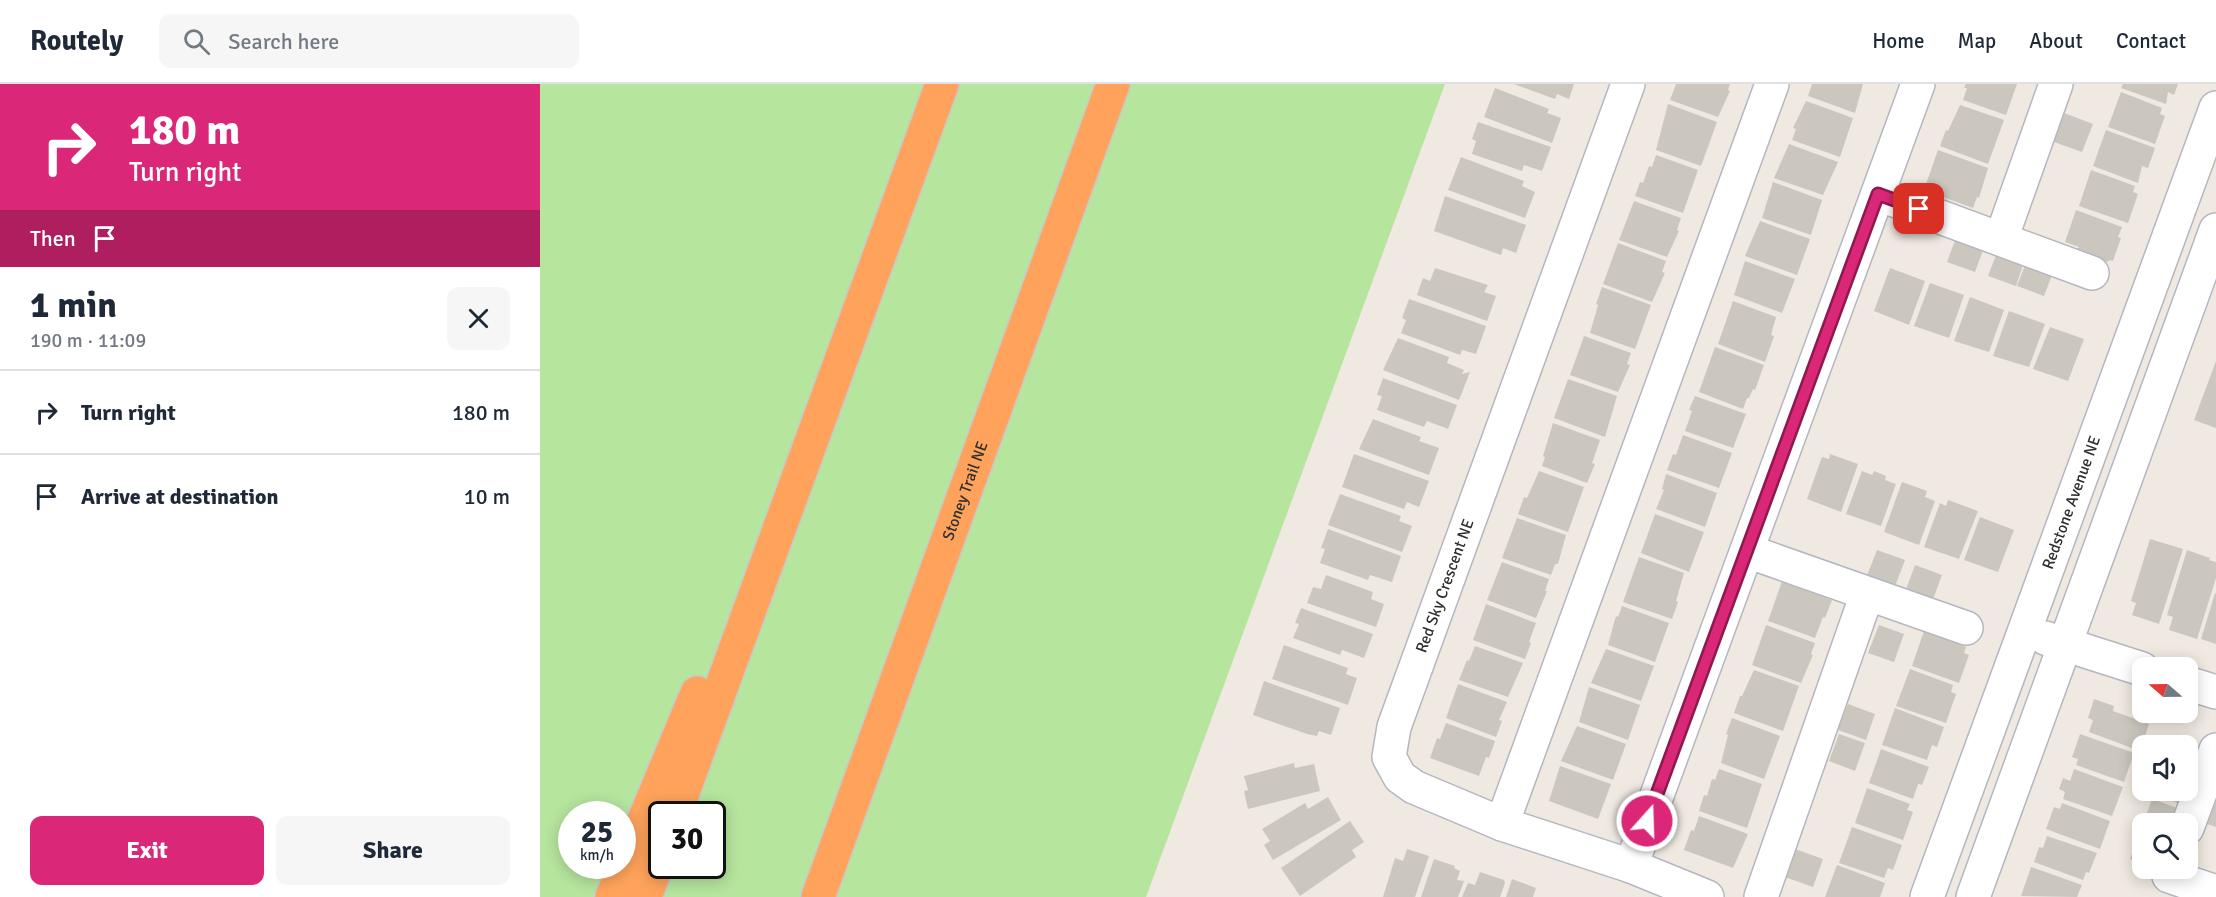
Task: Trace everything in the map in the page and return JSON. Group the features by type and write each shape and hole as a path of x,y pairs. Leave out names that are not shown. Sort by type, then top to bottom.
{"highway":[{"path":"680,801 942,84"},
{"name":"Stoney Trail NE","path":"818,897 1113,84"},
{"path":"612,897 758,545 852,327"},
{"path":"645,897 652,879"}],"street":[{"name":"Red Sky Crescent NE","path":"1628,84 1398,716 1390,744 1389,757 1400,777 1414,787 1502,824 1631,866 1707,897"},
{"path":"1502,824 1772,84"},
{"path":"1631,866 1918,84"},
{"path":"2001,239 2056,84"},
{"name":"Redstone Avenue NE","path":"1927,897 2216,108"},
{"path":"1878,194 2092,273"},
{"path":"1973,897 2064,645 2208,274 2216,230"},
{"path":"2162,257 2208,274"},
{"path":"1747,551 1966,628"},
{"path":"1761,897 1868,594"},
{"path":"2023,631 2132,666"},
{"path":"2198,686 2216,692"},
{"path":"2193,813 2216,750"},
{"path":"2168,881 2216,892"}],"green space":[{"path":"540,84 1445,84 1146,897 540,897"}],"building":[{"path":"1514,84 1574,84 1569,99 1557,94 1555,99"},
{"path":"1676,84 1730,84 1728,90 1730,91 1718,117 1670,100"},
{"path":"1812,84 1863,84 1855,113 1808,96"},
{"path":"1966,84 2017,84 2006,115 1963,100"},
{"path":"2123,84 2178,84 2174,95 2168,92 2166,104 2121,88"},
{"path":"1495,88 1549,109 1547,113 1561,118 1552,143 1484,117"},
{"path":"2121,92 2162,108 2160,114 2165,116 2155,144 2108,127"},
{"path":"1806,101 1853,118 1840,157 1792,140 1796,129 1793,128"},
{"path":"1668,104 1717,122 1701,166 1656,150"},
{"path":"1960,105 2004,120 1988,164 1940,146"},
{"path":"2064,113 2093,124 2082,152 2054,142"},
{"path":"1478,122 1551,147 1542,171 1524,165 1522,171 1472,154 1476,141 1472,139"},
{"path":"2106,130 2155,148 2148,168 2142,166 2138,183 2093,166"},
{"path":"1789,144 1838,162 1823,195 1774,178"},
{"path":"1938,150 1988,168 1979,198 1977,197 1973,208 1924,190"},
{"path":"1656,155 1698,170 1683,213 1635,196 1640,182 1643,183"},
{"path":"1461,157 1524,181 1522,186 1535,192 1525,218 1448,190"},
{"path":"2091,170 2135,186 2133,192 2138,194 2128,223 2079,206"},
{"path":"1773,182 1822,200 1811,235 1762,218"},
{"path":"1445,196 1526,225 1516,253 1503,248 1501,255 1434,231"},
{"path":"1634,201 1681,218 1677,230 1679,231 1667,257 1619,240"},
{"path":"2076,210 2122,227 2118,237 2121,238 2113,261 2108,262 2077,250 2079,247 2065,242"},
{"path":"1760,221 1810,239 1797,275 1745,256"},
{"path":"1957,235 1985,245 1975,272 1947,262"},
{"path":"1618,243 1666,261 1662,272 1665,273 1652,302 1603,284"},
{"path":"1998,250 2025,259 2016,286 1988,276"},
{"path":"2027,260 2054,270 2044,296 2017,286"},
{"path":"1745,261 1795,279 1782,313 1734,295"},
{"path":"1435,268 1488,285 1484,292 1496,296 1487,321 1417,295 1423,278 1430,281"},
{"path":"1890,268 1925,281 1909,325 1874,311"},
{"path":"1930,283 1964,295 1949,338 1914,326"},
{"path":"1602,287 1651,305 1635,349 1590,333"},
{"path":"1970,297 2004,310 1989,352 1954,341"},
{"path":"1409,299 1486,326 1476,354 1462,350 1460,355 1401,333 1406,320 1402,318"},
{"path":"1733,301 1776,317 1771,335 1774,336 1765,362 1718,344"},
{"path":"2009,311 2045,324 2029,367 1993,356"},
{"path":"2050,327 2084,339 2068,381 2033,369"},
{"path":"1584,336 1631,353 1627,364 1630,365 1618,392 1570,375"},
{"path":"1398,338 1449,357 1447,363 1464,370 1462,374 1470,372 1459,400 1383,370"},
{"path":"1715,347 1764,365 1755,390 1753,389 1747,398 1743,409 1699,392"},
{"path":"2216,361 2216,428 2194,420"},
{"path":"1383,378 1457,405 1448,429 1427,421 1424,427 1377,410 1382,396 1377,395"},
{"path":"1568,379 1617,396 1605,437 1554,418"},
{"path":"1695,396 1746,414 1733,448 1685,431 1692,411 1689,410"},
{"path":"1373,419 1421,437 1419,441 1439,448 1429,475 1359,449"},
{"path":"1553,423 1600,440 1592,463 1595,464 1587,483 1542,466"},
{"path":"1683,435 1732,453 1719,488 1667,470 1673,454 1676,455"},
{"path":"1354,454 1429,481 1419,507 1407,502 1404,509 1342,487"},
{"path":"1830,454 1858,464 1841,512 1807,499 1822,457 1829,459"},
{"path":"1539,471 1584,487 1568,532 1518,514 1524,497 1527,498"},
{"path":"1862,471 1872,475 1874,471 1886,476 1885,480 1896,484 1881,526 1846,514"},
{"path":"1666,474 1717,493 1705,527 1656,509 1664,490 1662,489"},
{"path":"1902,482 1927,491 1925,497 1935,501 1919,545 1884,532"},
{"path":"1340,494 1401,516 1399,521 1412,526 1402,552 1328,525"},
{"path":"1948,500 1978,511 1959,559 1924,547 1940,503 1946,506"},
{"path":"1655,514 1704,532 1689,572 1641,553"},
{"path":"1980,517 2014,530 1998,572 1964,560"},
{"path":"1517,518 1566,535 1558,564 1555,564 1551,575 1502,558"},
{"path":"1328,529 1401,556 1392,582 1370,575 1368,580 1320,563 1325,549 1321,548"},
{"path":"2150,539 2183,549 2159,624 2132,615 2136,603 2131,601"},
{"path":"1877,550 1905,560 1894,589 1866,578"},
{"path":"2187,550 2216,562 2216,578 2197,639 2169,630 2173,617 2167,615"},
{"path":"1639,557 1684,573 1672,619 1623,602"},
{"path":"1502,562 1549,579 1545,591 1547,591 1536,618 1487,600"},
{"path":"1915,565 1942,575 1932,602 1905,592"},
{"path":"1326,575 1373,592 1371,599 1384,604 1376,627 1307,603 1313,587 1321,589"},
{"path":"1782,581 1832,600 1815,638 1768,621"},
{"path":"2216,593 2216,644 2201,639"},
{"path":"1486,604 1536,623 1525,659 1473,640"},
{"path":"1622,606 1669,623 1655,662 1608,645 1616,616 1618,617"},
{"path":"1301,608 1373,634 1364,658 1342,650 1340,655 1293,638 1299,624 1295,623"},
{"path":"1766,625 1815,643 1811,654 1813,655 1801,683 1752,665"},
{"path":"1879,625 1904,634 1894,662 1868,653"},
{"path":"1924,631 1966,647 1964,653 1969,655 1959,683 1912,666"},
{"path":"1284,645 1348,668 1346,674 1357,678 1348,705 1272,679"},
{"path":"1475,646 1523,663 1508,697 1459,680"},
{"path":"1606,649 1654,666 1641,701 1591,683"},
{"path":"1910,669 1953,685 1951,692 1956,694 1946,723 1896,706"},
{"path":"1754,670 1799,686 1783,731 1734,713"},
{"path":"1264,681 1340,708 1331,735 1319,731 1317,736 1307,734 1253,715"},
{"path":"1458,684 1507,702 1499,720 1502,721 1496,737 1446,718"},
{"path":"1589,687 1640,705 1628,740 1579,722"},
{"path":"2094,699 2114,706 2113,711 2132,718 2132,723 2149,724 2145,735 2132,735 2132,748 2089,732 2093,720 2088,718"},
{"path":"1848,704 1875,714 1866,740 1838,730"},
{"path":"1895,708 1944,727 1937,747 1932,745 1927,760 1882,745"},
{"path":"1732,718 1780,736 1764,779 1721,763 1728,735 1726,734"},
{"path":"1446,723 1495,741 1479,776 1430,758 1437,738 1440,739"},
{"path":"1577,726 1626,744 1613,780 1561,761"},
{"path":"1839,734 1865,743 1855,771 1829,761"},
{"path":"2080,734 2132,752 2124,782 2076,765 2078,759 2072,757"},
{"path":"1881,749 1929,767 1922,785 1918,784 1913,799 1869,783"},
{"path":"1294,763 1295,768 1314,764 1320,791 1248,809 1244,791 1248,790 1244,776"},
{"path":"1560,766 1611,784 1598,819 1549,801"},
{"path":"1719,769 1762,784 1747,828 1699,811 1704,795 1707,796 1712,779 1715,780"},
{"path":"2074,769 2123,787 2112,816 2063,799 2065,792 2059,789 2063,778 2070,781"},
{"path":"1867,788 1910,804 1907,810 1913,812 1903,840 1855,823"},
{"path":"1328,797 1341,820 1273,860 1264,845 1270,841 1262,829 1305,803 1308,809"},
{"path":"2151,801 2180,809 2179,813 2147,813"},
{"path":"2216,801 2216,827 2207,824"},
{"path":"2062,803 2110,821 2100,849 2046,829 2054,807 2060,809"},
{"path":"1699,816 1748,834 1733,868 1684,850"},
{"path":"1350,821 1364,842 1352,850 1356,857 1300,896 1281,868"},
{"path":"1852,827 1902,845 1893,870 1888,868 1884,878 1839,863"},
{"path":"2047,836 2097,853 2089,873 2086,872 2083,880 2034,862 2039,847 2043,848"},
{"path":"1407,849 1429,856 1415,897 1383,897 1395,858 1403,861"},
{"path":"1795,849 1823,859 1813,887 1785,877"},
{"path":"1434,859 1455,866 1454,868 1460,871 1457,880 1464,881 1458,897 1421,897"},
{"path":"1837,865 1885,883 1880,897 1825,897"},
{"path":"2031,867 2082,885 2077,897 2021,896"},
{"path":"1480,872 1504,880 1500,897 1462,897 1468,883 1475,885"},
{"path":"1512,879 1536,888 1533,897 1506,897"}],"route":[{"path":"1647,821 1878,194 1919,209"}]}
